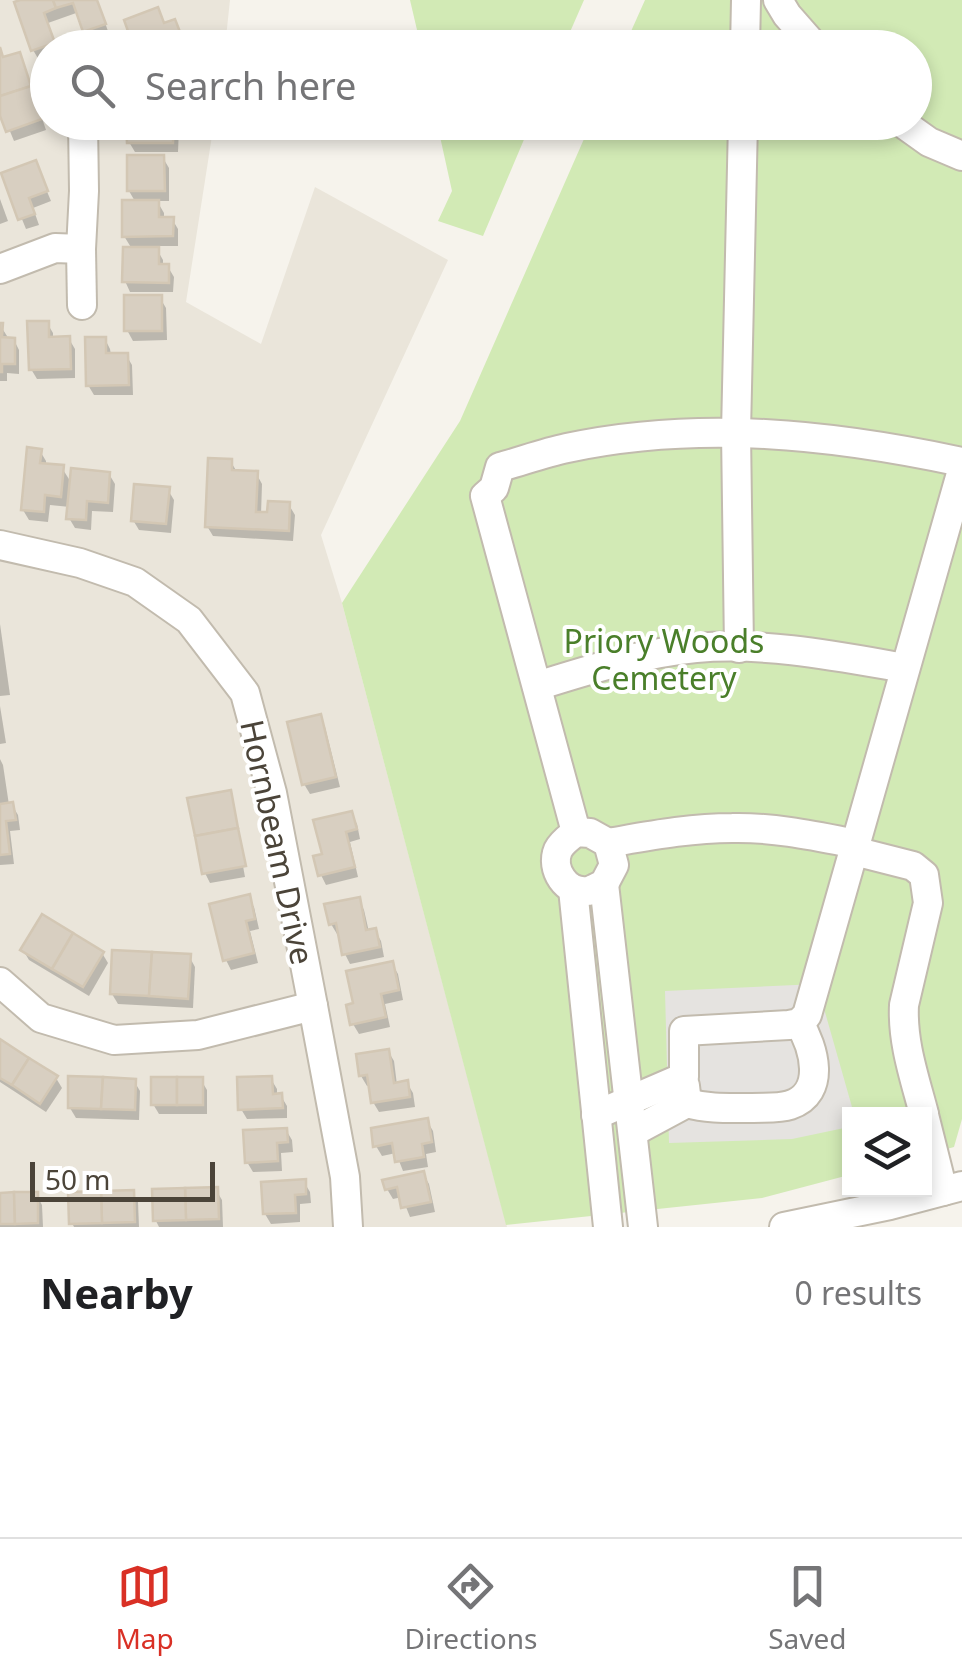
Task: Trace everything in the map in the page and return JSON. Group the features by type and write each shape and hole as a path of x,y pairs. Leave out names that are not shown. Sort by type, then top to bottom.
{"street":[{"path":"745,30 746,0"},
{"path":"778,0 801,30"},
{"path":"82,305 84,140"},
{"path":"739,648 736,432 743,140"},
{"path":"926,140 962,156"},
{"path":"0,269 54,248 81,249"},
{"path":"576,832 485,496 494,488 500,467 564,448 621,438 736,432 888,446 962,466 807,1015 799,1023 684,1031 676,1095 633,1132"},
{"name":"Hornbeam Drive","path":"0,545 135,582 190,620 245,692 272,793 345,1176 348,1227"},
{"path":"537,686 578,673 696,648 777,648 905,668"},
{"path":"604,884 587,891 574,889 561,880 555,862 560,846 576,832 590,832 608,843 672,832 734,828 805,834 914,866 924,875 928,902 903,1020 922,1107"},
{"path":"608,843 614,865 604,884 643,1227"},
{"path":"574,889 608,1227"},
{"path":"0,982 41,1018 114,1040 198,1035 313,1006"},
{"path":"596,1114 630,1100 676,1095 712,1109 786,1106 800,1101 810,1092 814,1075 810,1042 799,1023"},
{"path":"784,1227 952,1188 932,1136"}],"shaded area":[{"path":"0,0 230,0 227,30 30,30 30,140 211,140 186,302 261,344 315,187 448,260 321,535 507,1227 0,1227"},
{"path":"817,984 852,1107 842,1107 842,1128 792,1139 669,1143 665,991"}],"green space":[{"path":"410,0 584,0 571,30 417,30"},
{"name":"Priory Woods Cemetery","path":"645,0 962,0 962,1119 954,1147 932,1153 932,1107 842,1107 842,1177 762,1198 506,1225 342,603 460,421 584,140 932,140 932,30 632,30"},
{"path":"441,140 524,140 483,236 438,221 452,191"}],"building":[{"path":"53,0 56,8 44,13 50,30 30,30 30,48 14,2"},
{"path":"53,0 97,0 106,24 82,30 73,3 56,8"},
{"path":"158,7 164,23 175,19 179,30 128,30 124,20"},
{"path":"0,47 3,57 20,52 30,86 0,96"},
{"path":"30,86 30,123 6,132 0,116 0,96"},
{"path":"127,140 173,140 173,143"},
{"path":"127,155 164,155 165,191 127,191"},
{"path":"36,160 48,191 29,198 35,214 18,220 1,173"},
{"path":"122,200 159,200 159,217 174,217 173,236 122,237"},
{"path":"123,247 159,247 159,264 169,264 169,283 122,282"},
{"path":"124,295 162,295 162,331 124,331"},
{"path":"27,321 49,321 49,337 70,336 71,369 29,370"},
{"path":"0,323 2,337 15,338 15,364 2,364 2,372 0,372"},
{"path":"85,337 106,337 106,353 128,353 129,385 86,386"},
{"path":"27,447 42,449 40,463 64,465 61,497 45,495 44,512 21,510"},
{"path":"208,458 232,459 232,470 258,471 256,512 267,512 268,501 290,502 289,531 205,527"},
{"path":"71,468 110,472 108,503 87,501 86,520 66,519"},
{"path":"134,484 170,487 166,524 131,521"},
{"path":"321,714 336,777 302,785 287,722"},
{"path":"231,790 238,828 195,836 187,798"},
{"path":"13,802 16,820 6,821 10,854 0,855 0,804"},
{"path":"352,811 357,829 346,832 355,867 318,876 313,856 322,854 313,820"},
{"path":"238,828 246,866 202,874 195,836"},
{"path":"250,894 255,919 246,921 254,953 223,961 209,904"},
{"path":"360,897 366,930 376,928 380,947 342,955 336,923 329,925 324,904"},
{"path":"42,914 73,933 52,969 20,950"},
{"path":"73,933 104,952 83,987 52,969"},
{"path":"112,950 152,952 149,996 110,994"},
{"path":"152,952 191,954 188,999 149,996"},
{"path":"393,961 399,990 381,994 386,1017 350,1025 346,1005 353,1003 346,971"},
{"path":"0,1039 29,1058 12,1085 0,1078"},
{"path":"389,1049 394,1083 408,1080 410,1097 371,1103 367,1075 359,1076 356,1054"},
{"path":"29,1058 58,1076 40,1104 12,1085"},
{"path":"68,1076 103,1077 101,1109 68,1108"},
{"path":"272,1076 273,1094 282,1093 283,1108 238,1110 237,1077"},
{"path":"103,1077 136,1079 135,1110 101,1109"},
{"path":"151,1077 177,1077 177,1105 151,1105"},
{"path":"177,1077 203,1077 203,1105 177,1105"},
{"path":"428,1118 432,1142 422,1144 424,1157 395,1162 392,1143 373,1147 371,1128"},
{"path":"287,1128 288,1142 277,1143 278,1161 245,1163 243,1130"},
{"path":"424,1171 431,1202 401,1208 397,1187 385,1190 382,1180"},
{"path":"306,1179 306,1194 295,1195 296,1213 263,1214 261,1182"},
{"path":"218,1187 219,1219 186,1220 185,1188"},
{"path":"185,1188 186,1220 153,1221 152,1189"},
{"path":"134,1190 135,1222 102,1223 101,1191"},
{"path":"101,1191 102,1223 69,1224 68,1192"},
{"path":"14,1192 15,1224 0,1224 0,1193"},
{"path":"14,1192 38,1192 38,1223 15,1224"}]}
